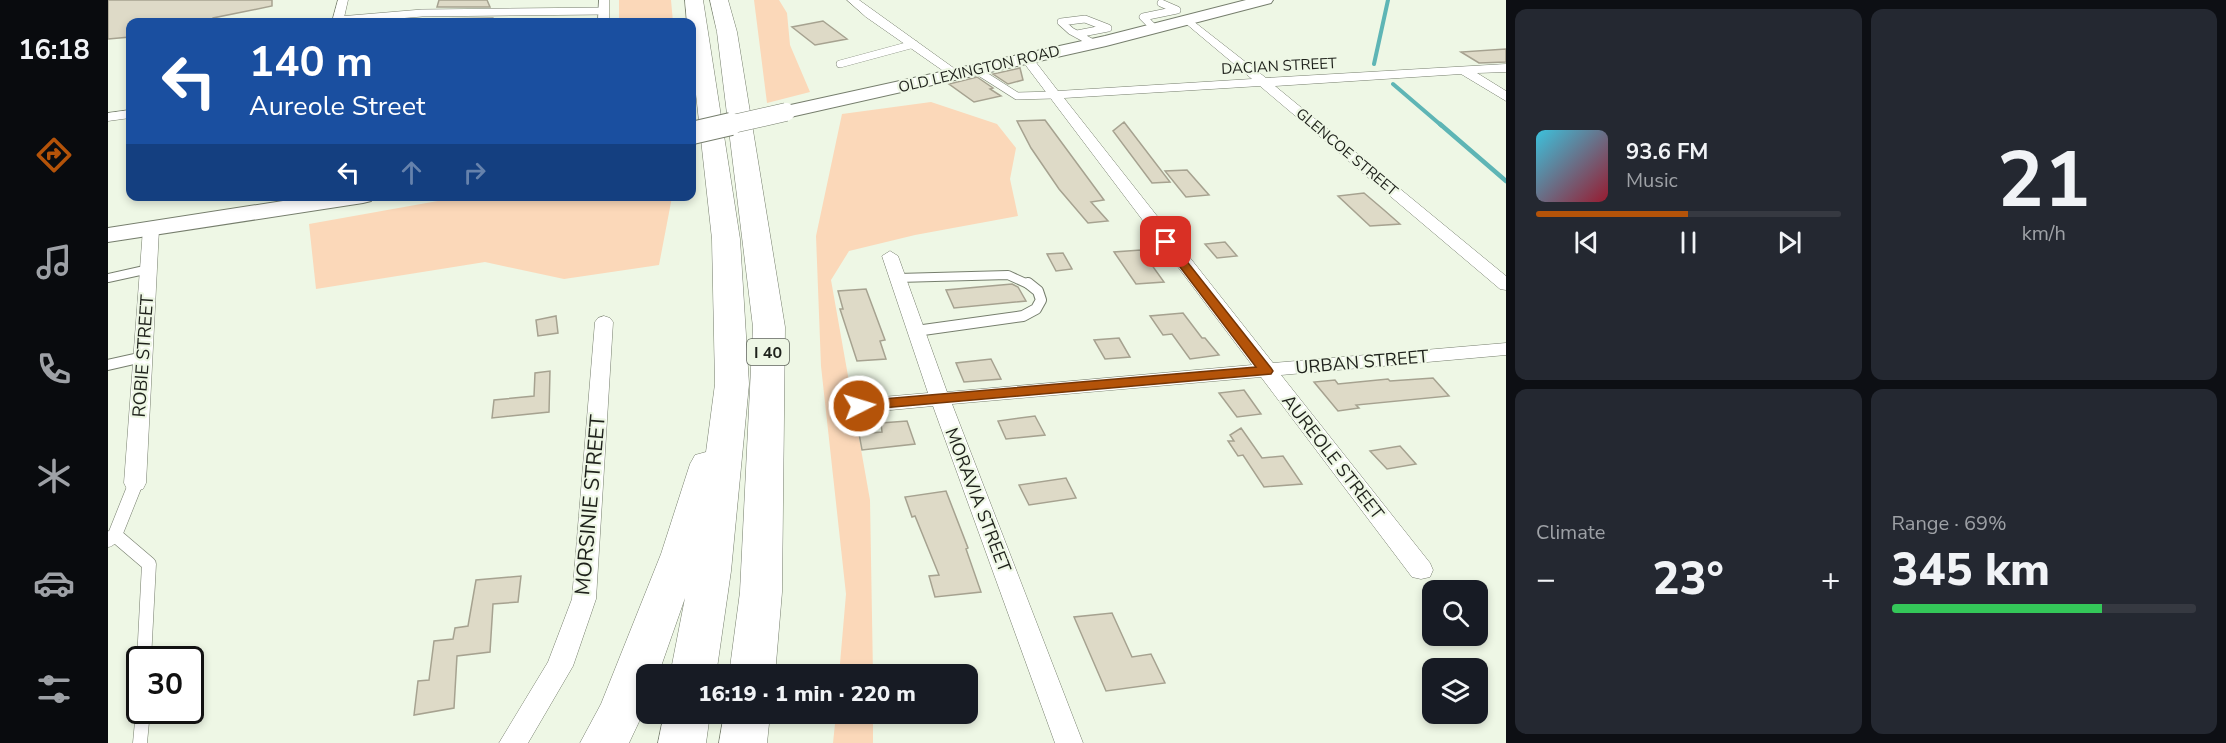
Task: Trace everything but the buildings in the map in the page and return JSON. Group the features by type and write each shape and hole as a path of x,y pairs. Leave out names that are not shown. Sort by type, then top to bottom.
{"highway":[{"name":"I 40","path":"694,0 726,239 732,384 711,571 695,664"},
{"name":"I 40","path":"719,0 727,32 769,327 761,592 753,664"},
{"path":"727,0 727,32"},
{"path":"604,743 621,713 681,554 732,384"},
{"path":"682,743 685,724"},
{"path":"743,743 747,724"},
{"path":"750,724 752,743"}],"main road":[{"name":"OLD LEXINGTON ROAD","path":"696,132 1093,44 1154,28 1186,16 1265,0"},
{"path":"108,235 318,201"}],"street":[{"path":"340,18 343,0"},
{"path":"852,0 956,74"},
{"name":"GLENCOE STREET","path":"1186,16 1506,285"},
{"name":"AUREOLE STREET","path":"1027,58 1053,95 1421,570"},
{"name":"DACIAN STREET","path":"1053,95 1506,68"},
{"path":"1464,71 1506,98"},
{"path":"108,117 126,115"},
{"name":"ROBIE STREET","path":"135,483 152,229"},
{"name":"MORAVIA STREET","path":"890,256 940,399 1069,743"},
{"name":"MORSINIE STREET","path":"513,743 560,666 584,599 603,322"},
{"name":"URBAN STREET","path":"859,406 1506,349"}],"lane":[{"path":"1161,3 1186,16"},
{"path":"370,18 422,13 604,11"},
{"path":"1077,34 1108,27 1091,19 1060,22 1065,28 1093,44"},
{"path":"840,64 914,44"},
{"path":"976,70 1017,96 1053,95"},
{"path":"108,278 149,269"},
{"path":"898,278 1008,275 1028,283 1038,291 1041,300 1036,309 1023,316 916,331"},
{"path":"108,364 143,357"},
{"path":"135,483 135,488 111,538 149,564 145,646"},
{"path":"140,743 142,724"}],"shaded area":[{"path":"619,0 671,0 673,18 619,18"},
{"path":"754,0 779,0 787,13 790,45 810,92 767,103"},
{"path":"931,102 997,124 1016,148 1010,179 1018,216 915,235 849,251 831,280 870,500 873,664 840,664 846,594 821,366 816,236 842,114"},
{"path":"438,201 671,201 659,265 564,279 485,262 316,289 309,224"},
{"path":"835,724 873,724 873,743 833,743"}],"waterway":[{"path":"1374,64 1388,0"},
{"path":"1393,84 1442,126"},
{"path":"1440,124 1506,181"}],"route":[{"path":"859,406 1266,371 1166,242"}]}
